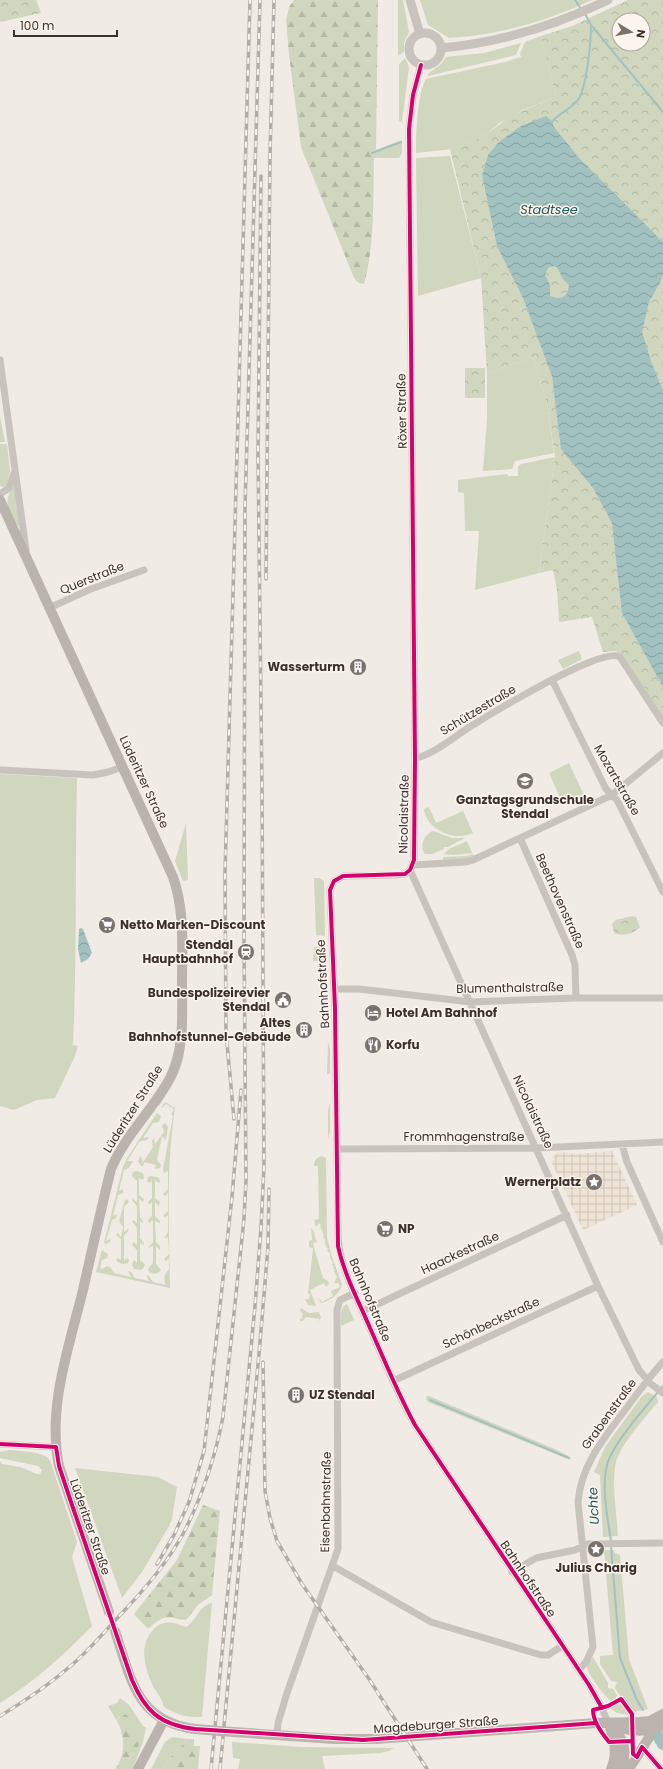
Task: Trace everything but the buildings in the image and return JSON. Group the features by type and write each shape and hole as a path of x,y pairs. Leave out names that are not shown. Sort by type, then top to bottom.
{"main road":[{"name":"Lüderitzer Straße","path":"0,500 173,877 179,898 182,929 180,1043 176,1062 169,1078 125,1143 111,1169 65,1364 55,1424 56,1448 67,1490 109,1612"},
{"path":"115,1631 139,1695 149,1710 164,1720 179,1726 195,1729 277,1735"},
{"path":"608,1723 645,1722 663,1714"},
{"path":"138,1769 164,1720"},
{"name":"Magdeburger Straße","path":"277,1735 348,1740 376,1740 608,1723 623,1729 636,1731 659,1726"},
{"path":"608,1723 619,1733 623,1741 624,1754 615,1768"},
{"path":"629,1769 642,1748 659,1726"}],"street":[{"path":"410,0 420,34"},
{"path":"441,48 473,45 507,38 542,28 590,9 608,0"},
{"path":"420,34 429,34 434,36 440,42 441,48 440,54 435,62 420,65 413,60 409,50 413,39 420,34"},
{"name":"Röxer Straße","path":"415,758 409,129 413,95 420,65"},
{"path":"0,360 28,562"},
{"path":"0,494 7,490 11,484 15,465"},
{"name":"Querstraße","path":"49,608 91,589 144,570"},
{"name":"Schützestraße","path":"415,758 427,753 469,727 552,680 596,658 617,655 620,657 663,723"},
{"name":"Mozartstraße","path":"552,680 606,789 618,800 663,892"},
{"path":"412,867 473,860 612,795 663,753"},
{"name":"Nicolaistraße","path":"415,758 412,867 598,1286 639,1370 650,1383 663,1393"},
{"path":"0,770 93,775 122,767"},
{"name":"Beethovenstraße","path":"520,838 572,955 575,965 576,998"},
{"name":"Bahnhofstraße","path":"412,867 404,874 398,875 343,876 334,881 330,894 334,989 338,1246 341,1259 362,1311 407,1411 423,1439 599,1701 608,1723"},
{"name":"Blumenthalstraße","path":"334,989 359,989 471,1002 576,998 663,998"},
{"name":"Frommhagenstraße","path":"337,1149 537,1148 663,1142"},
{"path":"622,1144 627,1162 663,1242"},
{"name":"Haackestraße","path":"362,1311 567,1215"},
{"name":"Schönbeckstraße","path":"393,1381 598,1286"},
{"name":"Eisenbahnstraße","path":"277,1735 278,1723 287,1693 337,1556 337,1306 340,1300 355,1293"},
{"name":"Grabenstraße","path":"579,1670 586,1662 593,1647 578,1502 585,1471 597,1447 650,1383 663,1362"},
{"path":"0,1444 56,1448"},
{"path":"512,1572 536,1558 575,1550 588,1544 663,1543"},
{"path":"333,1566 440,1625 541,1655 550,1653 562,1646"},
{"path":"642,1748 661,1769"}],"green space":[{"path":"0,0 36,0 41,13 0,22"},
{"path":"294,0 378,0 376,150 374,158 373,222 368,269 364,284 359,283 354,278 301,147 286,20 289,7"},
{"path":"398,0 403,0 409,32 404,43 404,52 398,56"},
{"path":"420,0 592,0 575,8 522,26 486,34 449,38 428,25"},
{"path":"628,0 663,0 663,718 622,654 615,651 603,652 592,617 559,622 557,590 553,570 539,573 555,457 547,403 533,357 487,373 481,278 450,149 487,134 510,116 556,97 541,36 572,26"},
{"path":"541,36 556,97 523,110 499,123 487,134 453,149 416,153 419,104 426,79 505,62 521,57 520,54 525,42"},
{"path":"521,43 516,55 428,76 428,74 441,64 446,57 484,53"},
{"path":"405,58 409,67 402,122 399,121 399,64"},
{"path":"402,140 402,153 399,158 374,158 376,150"},
{"path":"450,156 481,278 418,296 416,158"},
{"path":"533,357 547,403 554,453 515,461 512,469 483,471 487,419 487,373"},
{"path":"465,368 485,368 485,398 465,398"},
{"path":"0,416 5,442 0,442"},
{"path":"0,444 7,444 10,471 7,485 3,487 0,486"},
{"path":"555,457 539,573 475,590 479,531 465,531 464,493 458,492 458,480 507,474 508,476 518,476 518,467 521,464"},
{"path":"15,486 20,525 18,526 11,517 7,503 12,487"},
{"path":"579,651 582,659 563,669 558,660"},
{"path":"569,763 584,795 563,804 549,773"},
{"path":"0,774 77,778 73,1045 78,1046 75,1056 55,1098 37,1100 14,1110 0,1106"},
{"path":"429,807 436,823 463,811 473,833 458,836 442,832 430,823 426,816 424,809"},
{"path":"186,823 188,880 183,881 175,861"},
{"path":"433,831 452,838 465,838 432,854 425,854 422,848 423,841 427,835"},
{"path":"467,841 472,853 453,855 444,854 449,849"},
{"path":"473,854 474,856 464,859 443,861 443,857 466,856"},
{"path":"314,878 320,878 324,881 325,936 316,935"},
{"path":"632,916 636,917 640,927 631,933 624,935 614,933 612,924 616,920"},
{"path":"314,947 325,947 325,961 313,961"},
{"path":"185,1036 184,1056 181,1065 175,1081 159,1106 159,1102"},
{"path":"328,1042 330,1048 330,1074 327,1074"},
{"path":"165,1102 175,1108 169,1176 170,1288 96,1272 102,1250 108,1254 107,1258 102,1260 100,1267 102,1269 107,1266 110,1267 114,1273 131,1277 128,1271 131,1272 135,1278 149,1281 146,1275 149,1276 153,1282 166,1285 164,1277 169,1269 169,1259 166,1261 164,1259 169,1254 168,1237 164,1239 168,1232 168,1215 165,1217 163,1216 168,1211 168,1193 165,1196 163,1194 168,1189 168,1171 164,1173 163,1169 173,1116 171,1114 174,1109 166,1104 161,1108"},
{"path":"330,1103 330,1131 328,1139 328,1110"},
{"path":"157,1113 161,1116 159,1122 153,1123 143,1138 149,1137 147,1140 140,1141 127,1161 133,1161 129,1168 124,1170 119,1191 123,1189 123,1193 118,1195 113,1216 117,1214 116,1218 112,1220 106,1241 111,1239 110,1242 106,1244 104,1243 123,1167 127,1158"},
{"path":"165,1123 168,1127 166,1140 162,1136 157,1160 161,1165 160,1168 155,1169 156,1165 144,1162 143,1166 141,1166 138,1161 141,1156 143,1162 153,1147 152,1141 154,1138 155,1144 164,1132 162,1125"},
{"path":"322,1156 326,1158 327,1238 342,1284 339,1291 334,1296 328,1301 321,1303 318,1298 322,1302 333,1296 331,1291 340,1287 338,1283 334,1283 337,1277 334,1272 335,1270 332,1265 333,1263 330,1258 330,1253 327,1251 328,1249 325,1244 321,1225 319,1223 316,1227 314,1220 319,1219 318,1166 314,1166 314,1164 316,1159"},
{"path":"137,1171 143,1173 144,1177 143,1180 139,1178 139,1195 144,1199 143,1202 139,1199 140,1217 144,1223 140,1221 140,1238 144,1243 143,1245 140,1243 140,1260 145,1264 141,1270 134,1269 132,1265 134,1260 137,1263 137,1250 132,1245 134,1242 137,1245 137,1228 132,1221 133,1220 137,1223 137,1206 132,1200 133,1199 137,1202 137,1181 132,1176 133,1172"},
{"path":"151,1176 159,1178 160,1182 159,1183 155,1180 155,1198 160,1202 159,1206 155,1202 155,1216 160,1223 155,1221 156,1242 160,1246 160,1250 156,1246 156,1264 161,1270 155,1274 148,1270 153,1263 153,1246 148,1248 153,1242 153,1220 149,1223 148,1220 152,1216 152,1202 149,1205 148,1202 152,1198 152,1181 149,1183 147,1181 148,1177"},
{"path":"127,1199 129,1202 124,1207 124,1232 129,1228 124,1236 124,1261 127,1258 129,1260 128,1263 123,1264 116,1260 118,1258 121,1260 121,1239 116,1235 118,1233 121,1237 123,1227 119,1221 125,1200"},
{"path":"311,1228 317,1243 314,1242 313,1244 323,1278 328,1281 329,1284 326,1287 324,1283 310,1290 316,1306 308,1305 305,1299 309,1299 310,1294 308,1294 313,1248 309,1247 309,1241 312,1240"},
{"path":"347,1304 354,1320 341,1326 342,1311 344,1306"},
{"path":"301,1308 309,1313 319,1312 321,1318 317,1322 319,1319 306,1317 303,1321 300,1321 300,1318 302,1320 303,1314 300,1311"},
{"path":"648,1392 657,1397 658,1402 628,1438 616,1462 614,1489 618,1536 603,1537 600,1475 594,1472 605,1447 642,1396"},
{"path":"427,1396 557,1450 570,1457 570,1460 428,1402 426,1399"},
{"path":"10,1450 42,1454 50,1460 77,1542 72,1557 92,1626 48,1668 0,1703 0,1461 2,1464 20,1467 37,1474 40,1474 42,1470 38,1466 0,1458 0,1452"},
{"path":"75,1468 158,1477 177,1487 172,1519 169,1526 142,1572 122,1598"},
{"path":"203,1505 220,1511 212,1595 198,1605 186,1620 170,1617 160,1620 148,1629 134,1614 177,1560"},
{"path":"604,1550 614,1550 615,1553 620,1555 629,1659 648,1709 634,1712 629,1709 615,1688 617,1682 611,1681 600,1664 600,1656 613,1655"},
{"path":"212,1603 202,1717 191,1717 174,1712 164,1707 148,1674 144,1651 148,1636 161,1624 168,1622 186,1627 204,1607"},
{"path":"593,1657 608,1683 608,1688 613,1689 617,1695 612,1702 590,1676 587,1665"},
{"path":"120,1698 129,1705 143,1726 146,1727 143,1742 133,1769 126,1769 126,1761 134,1754 119,1716 117,1721 108,1706 117,1703"},
{"path":"620,1702 630,1715 617,1713 609,1707"},
{"path":"122,1714 127,1715 135,1728 138,1734 139,1744 126,1761 126,1769 115,1769 119,1764 123,1752 122,1733 117,1721"},
{"path":"172,1737 188,1739 162,1769 151,1769 165,1742"},
{"path":"188,1739 194,1739 194,1746 200,1746 198,1769 162,1769 171,1757"},
{"path":"232,1742 302,1747 394,1748 380,1753 322,1756 325,1769 238,1769 240,1759 233,1758"}],"shaded area":[{"name":"Wernerplatz","path":"612,1151 637,1205 583,1230 552,1163 553,1157 558,1152 578,1154"}],"water":[{"name":"Stadtsee","path":"546,116 552,121 554,127 580,159 663,242 663,273 660,283 649,302 642,332 652,364 663,390 663,687 622,613 612,523 593,488 561,449 552,376 523,298 497,246 482,175 488,155 499,142 521,126","holes":["554,266 557,267 563,279 569,285 567,294 559,298 550,296 550,285 545,275 548,268"]},
{"path":"79,929 83,929 92,953 88,959 81,963 78,949"}],"waterway":[{"name":"Uchte","path":"575,0 581,9"},
{"name":"Uchte","path":"585,14 591,25 663,112"},
{"path":"551,123 571,107 580,95 588,64 591,25"},
{"path":"372,153 401,142"},
{"name":"Uchte","path":"611,1542 605,1494 605,1474 607,1465 610,1456 623,1436 663,1386"},
{"path":"430,1400 569,1458"},
{"name":"Uchte","path":"611,1546 620,1658 637,1700 643,1710"},
{"name":"Uchte","path":"658,1736 663,1744"}],"railway":[{"path":"234,1119 226,1032 225,873 250,0"},
{"path":"0,1716 43,1688 74,1663 131,1604 163,1565 183,1534 202,1492 212,1462 223,1417 244,1219 246,1180 244,940 245,508 260,0"},
{"path":"266,579 270,156 274,0"},
{"path":"211,1769 255,1306 264,1166 258,455 261,176"},
{"path":"157,1564 174,1535 189,1502 204,1451 232,1197 241,1090"},
{"path":"220,1769 259,1354 268,1247 269,1189"},
{"path":"263,1362 265,1491 270,1518 277,1541 302,1584 369,1679 427,1769"}],"cycle path":[{"path":"421,65 413,95 409,129 415,758 414,860 410,870 405,874 343,876 334,881 330,890 335,1008 338,1246 352,1288 397,1389 415,1425 589,1685 602,1708"},
{"path":"0,1444 56,1447 59,1466 132,1680 142,1700 148,1708 163,1720 172,1724 195,1729 363,1740 596,1723"},
{"path":"632,1741 609,1742 596,1723 593,1710 608,1706 621,1699 632,1714 633,1754 637,1757 642,1747 661,1769"}],"place":[{"name":"Wasserturm","path":"358,667"},
{"name":"Ganztagsgrundschule Stendal","path":"525,781"},
{"name":"Netto Marken-Discount","path":"107,925"},
{"name":"Stendal Hauptbahnhof","path":"246,952"},
{"name":"Bundespolizeirevier Stendal","path":"283,1000"},
{"name":"Hotel Am Bahnhof","path":"373,1013"},
{"name":"Altes Bahnhofstunnel-Gebäude","path":"304,1030"},
{"name":"Korfu","path":"373,1045"},
{"name":"Wernerplatz","path":"594,1182"},
{"name":"NP","path":"385,1229"},
{"name":"UZ Stendal","path":"296,1395"},
{"name":"Julius Charig","path":"596,1549"}]}
